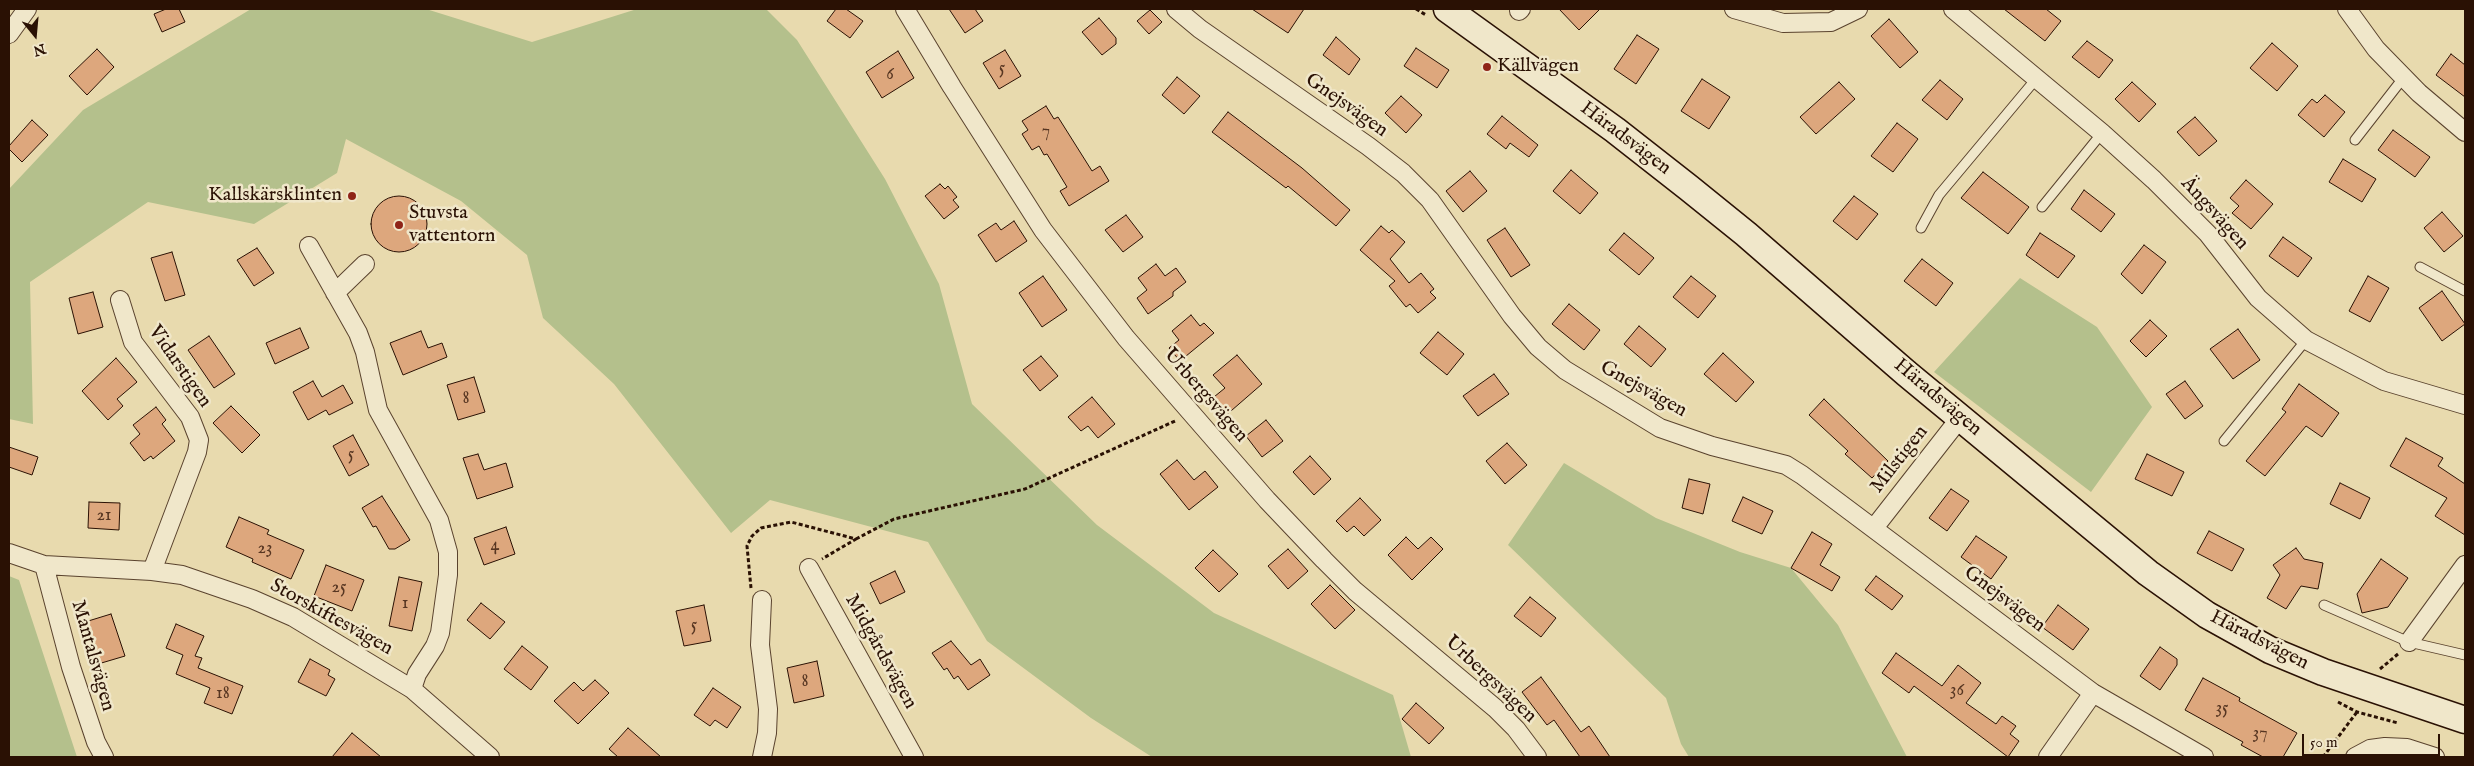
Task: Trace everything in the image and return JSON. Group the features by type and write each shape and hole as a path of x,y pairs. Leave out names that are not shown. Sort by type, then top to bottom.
{"street":[{"path":"9,34 27,9"},
{"name":"Urbergsvägen","path":"905,9 1043,230 1126,338 1267,500 1324,560 1356,591 1496,708 1516,729 1537,757"},
{"name":"Gnejsvägen","path":"1176,9 1200,29 1368,146 1403,173 1430,200 1512,316 1538,347 1565,370 1660,428 1712,446 1786,465 1807,478 2093,693 2204,757"},
{"name":"Häradsvägen","path":"1447,9 1615,130 1689,188 1746,234 1960,418 2148,573 2207,615 2270,650 2323,672 2465,720"},
{"path":"1734,9 1782,23 1830,22 1858,9"},
{"name":"Ängsvägen","path":"1953,9 2102,133 2208,234 2258,298 2306,340 2384,381 2465,405"},
{"path":"2347,9 2376,49 2404,78 2465,131"},
{"path":"310,246 366,352 378,410 439,520 448,552 448,575 440,633 412,689"},
{"path":"335,293 365,264"},
{"name":"Vidarstigen","path":"120,300 132,342 190,417 199,440 197,452 152,571"},
{"name":"Milstigen","path":"1874,528 1960,418"},
{"name":"Storskiftesvägen","path":"9,553 44,565 152,571 188,577 252,599 293,617 412,689 490,757"},
{"name":"Mantalsvägen","path":"44,565 71,667 96,742 104,757"},
{"path":"2409,642 2465,565"},
{"name":"Midgårdsvägen","path":"809,568 914,757"},
{"path":"762,600 760,645 768,709 767,733 762,757"},
{"path":"2048,757 2093,693"},
{"path":"2354,757 2370,749 2385,747 2407,748 2435,757"}],"lane":[{"path":"2355,140 2404,78"},
{"path":"1921,228 1939,195 2036,79"},
{"path":"2042,207 2102,133"},
{"path":"2420,267 2465,291"},
{"path":"2224,441 2306,340"},
{"path":"2324,605 2409,642 2465,655"}],"path":[{"path":"809,568 856,539 894,519 1025,489 1192,414"},
{"path":"762,600 753,602 746,555 747,546 752,536 761,528 791,522 856,539"},
{"path":"2377,672 2391,662 2409,642"},
{"path":"2323,757 2357,712"}],"green space":[{"path":"251,9 426,9 532,42 637,9 766,9 797,40 885,179 939,284 972,404 1097,525 1214,613 1393,695 1411,757 1152,757 1091,718 987,641 928,542 770,500 731,533 614,384 543,318 527,255 461,201 346,139 337,173 254,224 148,202 30,282 33,424 9,419 9,189 83,110"},
{"path":"2020,278 2097,327 2152,407 2091,492 1934,372"},
{"path":"1564,463 1656,518 1740,552 1791,568 1838,625 1907,757 1689,757 1681,744 1666,698 1508,545"},
{"path":"9,576 19,580 77,757 9,757"}],"building":[{"path":"166,9 179,9 185,22 162,32 154,14"},
{"path":"836,9 846,9 863,21 850,38 827,21"},
{"path":"949,9 975,9 983,21 965,33"},
{"path":"1252,9 1304,9 1288,33"},
{"path":"1559,9 1600,9 1579,30"},
{"path":"2004,9 2046,9 2061,21 2045,41"},
{"path":"1150,10 1162,22 1149,34 1137,21"},
{"path":"1099,18 1116,38 1116,44 1102,55 1082,32"},
{"path":"1889,19 1918,52 1900,68 1871,36"},
{"path":"1637,35 1659,49 1636,84 1614,69"},
{"path":"1336,37 1360,59 1349,75 1323,55"},
{"path":"2087,41 2113,60 2099,78 2072,57"},
{"path":"2272,43 2298,66 2277,91 2250,68"},
{"path":"1416,48 1449,70 1437,88 1404,66"},
{"path":"97,49 114,67 87,95 69,76"},
{"path":"1005,50 1021,76 999,89 983,63"},
{"path":"898,51 914,78 882,98 866,72"},
{"path":"2451,54 2465,65 2465,97 2436,75"},
{"path":"1177,77 1200,96 1184,114 1162,95"},
{"path":"1702,79 1730,97 1709,129 1681,111"},
{"path":"1940,80 1963,99 1947,120 1922,100"},
{"path":"1839,82 1855,99 1816,134 1800,117"},
{"path":"2132,82 2156,104 2139,122 2115,99"},
{"path":"2325,95 2345,112 2324,137 2298,115 2312,99 2317,103"},
{"path":"1401,96 1422,115 1406,133 1385,113"},
{"path":"1046,106 1054,119 1058,117 1092,171 1100,166 1109,181 1069,206 1060,191 1067,187 1047,154 1044,155 1039,146 1032,150 1022,134 1028,130 1022,121"},
{"path":"1228,112 1302,168 1350,210 1336,226 1288,186 1286,188 1212,132"},
{"path":"1502,116 1538,145 1529,157 1510,143 1506,149 1487,134"},
{"path":"2195,117 2217,141 2199,156 2177,132"},
{"path":"32,120 48,135 22,162 9,149 9,146"},
{"path":"1897,123 1918,139 1893,172 1871,156"},
{"path":"2393,130 2430,157 2415,177 2378,150"},
{"path":"2343,159 2376,179 2362,202 2329,182"},
{"path":"1571,170 1598,193 1580,214 1553,191"},
{"path":"1470,171 1487,191 1463,212 1446,191"},
{"path":"1983,172 2029,207 2008,234 1961,198"},
{"path":"2246,180 2273,204 2251,229 2232,213 2239,206 2230,198"},
{"path":"940,184 945,189 948,186 957,197 953,200 959,207 944,219 925,196"},
{"path":"2084,190 2115,214 2101,232 2071,209"},
{"name":"Stuvsta vattentorn","path":"399,196 410,198 419,204 425,213 427,224 425,235 419,244 410,250 399,252 388,250 379,244 373,235 371,224 373,213 379,204 388,198"},
{"path":"1854,196 1878,214 1857,240 1833,221"},
{"path":"2442,212 2463,236 2444,252 2424,228"},
{"path":"1126,215 1143,237 1123,252 1105,230"},
{"path":"1014,221 1027,241 996,262 978,235 996,223 1001,230"},
{"path":"1381,226 1389,233 1392,230 1405,242 1390,259 1409,283 1421,273 1434,289 1430,292 1436,298 1418,313 1410,304 1406,307 1389,286 1395,281 1360,250"},
{"path":"1505,228 1530,265 1511,277 1487,240"},
{"path":"1624,233 1654,258 1639,275 1609,250"},
{"path":"2040,233 2075,256 2058,278 2026,255"},
{"path":"2283,237 2312,258 2298,277 2269,256"},
{"path":"2144,245 2166,262 2142,294 2121,274"},
{"path":"257,248 274,273 254,286 237,260"},
{"path":"172,252 185,295 165,301 151,258"},
{"path":"1922,259 1953,283 1936,306 1904,281"},
{"path":"1156,264 1165,276 1176,268 1186,282 1173,292 1173,296 1148,314 1137,298 1147,290 1138,278"},
{"path":"1043,276 1067,310 1042,327 1019,293"},
{"path":"1691,276 1716,296 1698,318 1673,297"},
{"path":"2368,276 2389,288 2370,322 2349,311"},
{"path":"2442,291 2465,324 2442,341 2419,308"},
{"path":"93,292 103,327 78,334 69,298"},
{"path":"1569,304 1600,330 1584,350 1552,324"},
{"path":"1191,315 1200,326 1204,323 1214,333 1180,361 1169,348 1179,340 1172,331"},
{"path":"2150,320 2167,336 2146,357 2130,341"},
{"path":"1639,326 1666,349 1651,367 1624,344"},
{"path":"300,328 309,348 275,364 266,343"},
{"path":"2238,329 2260,360 2233,379 2210,349"},
{"path":"421,331 428,348 442,343 447,357 403,375 390,343"},
{"path":"1438,332 1464,354 1447,375 1420,353"},
{"path":"209,336 235,374 214,388 188,350"},
{"path":"1723,353 1754,382 1736,402 1704,374"},
{"path":"1237,355 1262,384 1224,417 1209,401 1225,388 1213,375"},
{"path":"1041,356 1058,376 1040,391 1023,370"},
{"path":"116,358 137,382 117,399 123,406 108,420 82,391"},
{"path":"1494,374 1509,394 1478,416 1463,396"},
{"path":"474,377 485,412 458,420 447,385"},
{"path":"313,381 322,397 343,385 353,403 329,415 326,410 308,420 293,392"},
{"path":"2185,381 2203,406 2185,419 2166,394"},
{"path":"2299,384 2339,413 2322,437 2306,426 2265,476 2246,461 2286,412 2282,409"},
{"path":"1092,397 1115,424 1098,438 1088,426 1081,431 1068,417"},
{"path":"1824,399 1888,461 1872,478 1845,454 1848,451 1809,415"},
{"path":"231,406 260,435 242,453 213,423"},
{"path":"156,407 166,420 162,424 175,441 153,459 151,456 144,461 130,443 140,434 133,425"},
{"path":"1266,420 1283,441 1262,457 1246,436"},
{"path":"353,435 369,465 349,476 333,446"},
{"path":"2406,438 2443,458 2438,466 2465,484 2465,535 2435,516 2447,498 2390,466"},
{"path":"1507,443 1527,465 1505,484 1486,461"},
{"path":"9,447 38,457 32,475 9,467"},
{"path":"478,454 484,470 506,463 513,487 477,499 463,458"},
{"path":"2147,454 2184,472 2172,496 2135,479"},
{"path":"1310,456 1331,479 1314,495 1293,472"},
{"path":"1177,460 1194,480 1205,471 1218,487 1189,510 1160,474"},
{"path":"1689,479 1710,484 1703,514 1682,508"},
{"path":"2340,483 2370,498 2360,519 2330,504"},
{"path":"1951,489 1969,501 1947,531 1929,518"},
{"path":"382,496 410,540 395,549 389,549 376,526 373,527 362,508"},
{"path":"1743,497 1773,511 1762,534 1732,521"},
{"path":"1360,498 1381,520 1364,536 1354,526 1347,532 1336,521"},
{"path":"89,502 120,503 119,530 88,528"},
{"path":"239,517 269,530 267,534 304,550 291,579 252,562 253,559 226,547"},
{"path":"506,527 515,554 484,565 474,538"},
{"path":"2209,531 2244,549 2232,571 2197,553"},
{"path":"1812,532 1832,544 1820,565 1840,577 1832,591 1791,568"},
{"path":"1976,536 2007,557 1991,579 1961,557"},
{"path":"1406,537 1418,549 1431,537 1443,549 1412,580 1388,555"},
{"path":"2296,548 2304,559 2323,563 2318,589 2301,586 2286,609 2267,598 2280,575 2273,565"},
{"path":"1288,549 1308,571 1288,589 1268,566"},
{"path":"1213,550 1238,574 1219,592 1195,568"},
{"path":"2381,559 2408,578 2388,607 2362,613 2357,594"},
{"path":"326,565 364,580 352,611 314,596"},
{"path":"895,571 905,592 880,604 870,583"},
{"path":"1876,576 1903,596 1892,610 1865,590"},
{"path":"399,577 422,582 412,631 389,626"},
{"path":"1330,585 1355,610 1335,629 1311,604"},
{"path":"1530,597 1556,618 1541,637 1514,616"},
{"path":"481,603 505,622 490,639 467,620"},
{"path":"704,605 711,641 684,646 676,611"},
{"path":"2058,605 2089,629 2073,650 2042,627"},
{"path":"111,614 125,656 98,664 85,622"},
{"path":"176,624 204,636 195,656 202,658 198,668 243,686 232,714 204,703 210,688 176,674 183,655 166,648"},
{"path":"951,641 971,665 980,659 990,675 968,690 958,676 954,679 947,668 944,670 932,653"},
{"path":"522,646 548,667 531,690 504,669"},
{"path":"2160,647 2177,659 2177,665 2160,690 2140,676"},
{"path":"1896,653 1942,686 1958,665 1981,683 1966,703 1996,724 2002,716 2016,726 2010,734 2019,741 2008,757 1914,686 1909,693 1882,673"},
{"path":"310,659 330,670 328,675 335,679 326,696 298,682"},
{"path":"817,661 824,696 794,703 787,668"},
{"path":"1541,677 1581,732 1589,726 1610,757 1580,757 1554,720 1547,725 1522,692"},
{"path":"2203,678 2240,698 2239,701 2297,733 2283,757 2263,757 2241,745 2243,742 2185,710"},
{"path":"595,680 609,693 578,724 554,701 574,682 583,691"},
{"path":"713,688 741,707 727,728 715,720 710,726 694,715"},
{"path":"1416,703 1444,728 1429,744 1402,719"},
{"path":"628,728 661,757 618,757 609,749"},
{"path":"352,733 381,757 332,757"}],"place":[{"name":"Källvägen","path":"1487,67"},
{"name":"Kallskärsklinten","path":"352,196"},
{"name":"Stuvsta vattentorn","path":"399,225"}]}
